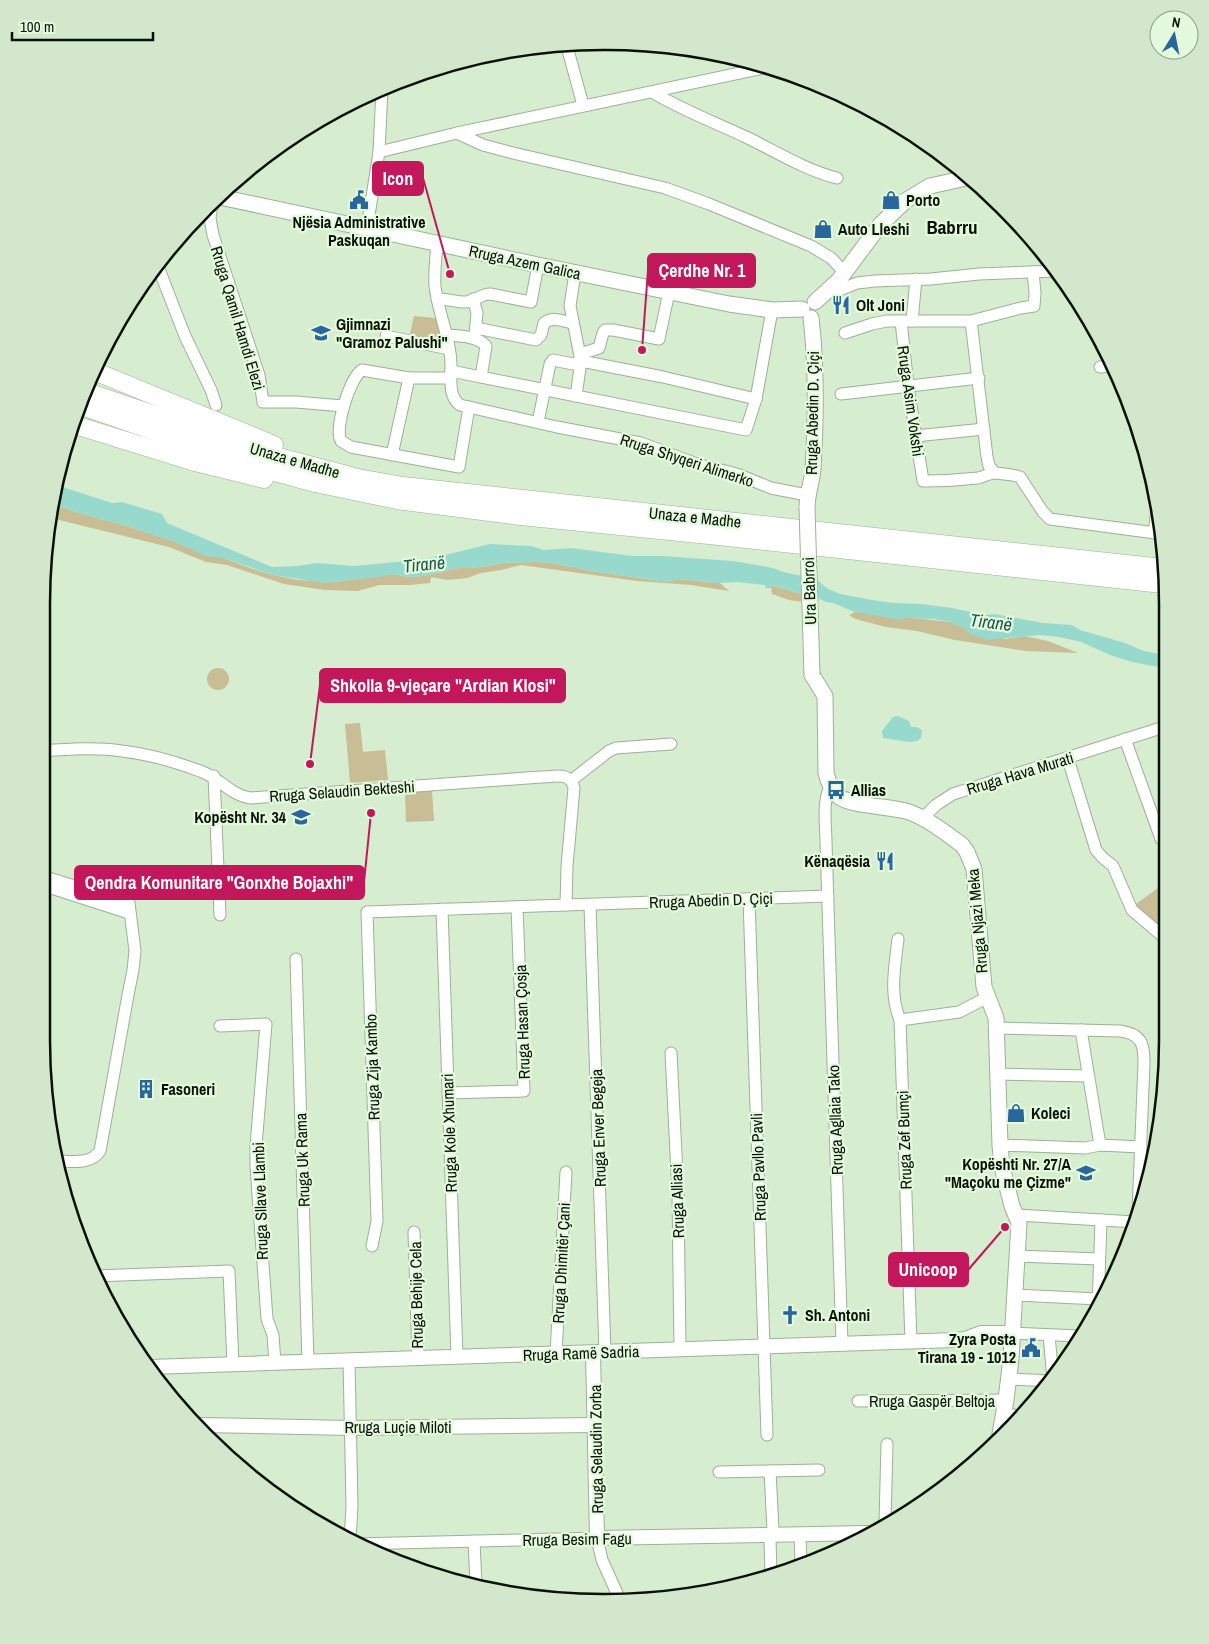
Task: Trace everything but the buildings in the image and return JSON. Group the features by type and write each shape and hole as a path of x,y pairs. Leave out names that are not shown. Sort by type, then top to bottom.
{"highway":[{"path":"100,374 298,454 368,472 521,493 561,502"},
{"name":"Unaza e Madhe","path":"92,393 232,442 316,468 403,486 442,492 561,502 1158,567"},
{"path":"86,407 264,469 347,491 436,506 1158,584"},
{"path":"79,426 216,468 365,502 513,522 564,520"}],"main road":[{"path":"809,310 845,273 880,225 905,200 930,186 960,179"},
{"name":"Rruga Azem Galica","path":"227,199 729,304 772,310 809,310"},
{"name":"Rruga Abedin D. Çiçi","path":"807,501 812,472 816,397 809,310"},
{"name":"Ura Babrroi","path":"807,501 812,675 825,696 826,772 830,787"},
{"name":"Rruga Njazi Meka","path":"830,787 837,795 848,801 902,810 916,815 962,845 971,859 974,869 982,979 995,1012 1000,1145 1006,1185 1012,1206 1017,1215 1019,1231 1009,1379 1009,1410 1003,1425"}],"street":[{"path":"568,51 584,105"},
{"path":"379,152 457,132 753,70"},
{"path":"652,92 672,104 813,170 836,178"},
{"path":"367,228 379,152 382,97"},
{"path":"457,132 482,145 500,150 682,193 811,246 831,258 845,273"},
{"name":"Rruga Qamil Hamdi Elezi","path":"211,214 213,235 259,374 263,402 296,402 343,406"},
{"path":"343,406 338,435 343,444 459,467 470,408 456,402 452,389 449,349 435,284 437,244"},
{"path":"437,299 466,302 490,294 531,302 538,265"},
{"path":"826,292 835,292 866,282 1047,271"},
{"path":"916,279 906,321 971,322 1034,306 1033,272"},
{"path":"160,273 185,336 211,390 216,405"},
{"path":"575,273 570,306 572,323 581,358 576,396"},
{"path":"538,422 550,364 554,360 573,364 599,348 605,330 659,339 669,292"},
{"path":"473,299 477,309 475,334"},
{"name":"Rruga Shyqeri Alimerko","path":"343,406 357,375 362,370 409,378 451,375 481,377 744,430 748,428 756,399 772,310"},
{"path":"446,335 475,334 536,340 541,335 544,322 547,320 555,319 572,323"},
{"name":"Rruga Asim Vokshi","path":"845,333 872,324 906,321 908,386 923,481 965,479 995,473"},
{"path":"971,322 987,457 989,466 995,473 1020,477 1043,512 1050,519 1154,533"},
{"path":"475,334 486,346 481,377"},
{"path":"386,336 449,349"},
{"path":"581,358 756,399"},
{"path":"1100,367 1105,367"},
{"path":"392,455 409,378"},
{"path":"841,394 979,378"},
{"name":"Rruga Shyqeri Alimerko","path":"470,408 641,443 697,464 737,474 807,501"},
{"path":"915,436 984,429"},
{"name":"Rruga Hava Murati","path":"922,819 936,805 953,794 1159,729"},
{"path":"1125,739 1159,836"},
{"path":"566,905 567,866 574,788 572,780 609,751 616,748 671,744"},
{"name":"Rruga Selaudin Bekteshi","path":"50,751 122,750 201,771 214,776 229,790 243,797 250,798 563,776 572,780"},
{"path":"1068,759 1096,850 1113,866 1132,910 1159,933"},
{"path":"214,776 220,915"},
{"path":"828,896 826,809 830,787"},
{"path":"50,879 129,908"},
{"path":"50,887 129,908"},
{"name":"Rruga Abedin D. Çiçi","path":"367,912 828,896"},
{"name":"Rruga Agllaia Tako","path":"828,896 842,1344"},
{"name":"Rruga Pavllo Pavli","path":"750,899 768,1435"},
{"name":"Rruga Enver Begeja","path":"590,905 599,1352"},
{"name":"Rruga Hasan Çosja","path":"448,1093 524,1091 517,907"},
{"path":"64,1161 87,1161 95,1158 100,1151 134,970 135,951 129,908"},
{"name":"Rruga Kole Xhumari","path":"442,909 457,1357"},
{"name":"Rruga Zija Kambo","path":"367,912 377,1221 372,1246"},
{"name":"Rruga Zef Bumçi","path":"898,939 894,968 894,994 896,1011 900,1020 911,1342"},
{"name":"Rruga Uk Rama","path":"296,959 308,1362"},
{"path":"900,1020 959,1012 988,997"},
{"name":"Rruga Sllave Llambi","path":"220,1026 266,1024 256,1167 267,1319 273,1335 275,1363"},
{"path":"996,1028 1120,1031 1135,1034 1140,1039 1144,1054 1139,1186"},
{"path":"1081,1030 1100,1144"},
{"name":"Rruga Alliasi","path":"672,1053 678,1194 680,1349"},
{"path":"997,1074 1088,1076"},
{"path":"1000,1145 1085,1148 1100,1144 1141,1147"},
{"name":"Rruga Dhimitër Çani","path":"556,1353 566,1172"},
{"path":"1017,1215 1129,1222"},
{"path":"1099,1291 1101,1220"},
{"name":"Rruga Behije Cela","path":"414,1232 418,1358"},
{"path":"1016,1256 1100,1259"},
{"path":"103,1276 229,1271 233,1364"},
{"path":"1015,1295 1092,1303"},
{"name":"Rruga Ramë Sadria","path":"157,1367 911,1342 964,1339 981,1333 1012,1333"},
{"path":"1012,1333 1073,1336"},
{"path":"1049,1335 1052,1367"},
{"name":"Rruga Selaudin Zorba","path":"599,1352 596,1425 597,1538 602,1560 617,1594"},
{"path":"349,1360 352,1506 350,1532"},
{"path":"1009,1379 1042,1380"},
{"name":"Rruga Gaspër Beltoja","path":"858,1401 1009,1410"},
{"name":"Rruga Luçie Miloti","path":"207,1426 350,1428 596,1425"},
{"path":"885,1518 886,1444"},
{"path":"718,1472 819,1470"},
{"path":"770,1471 773,1530 771,1534 771,1568"},
{"name":"Rruga Besim Fagu","path":"373,1544 857,1533"},
{"path":"800,1534 801,1558"},
{"path":"474,1541 476,1578"}],"shaded area":[{"path":"414,316 436,318 440,343 409,338"},
{"path":"59,507 173,541 210,557 221,557 273,575 298,580 335,582 393,574 409,577 424,576 458,568 535,562 553,563 666,582 678,579 720,583 729,591 521,565 481,573 467,578 447,580 431,577 430,583 379,585 358,591 325,590 284,584 227,565 206,562 169,547 57,519"},
{"path":"771,585 802,594 803,602 789,600 772,594"},
{"path":"855,612 951,622 964,628 1006,639 1025,636 1048,641 1078,653 1026,651 955,640 855,619 849,615"},
{"path":"218,668 226,671 229,679 226,687 218,690 210,687 207,679 210,671"},
{"path":"360,723 363,752 385,750 388,780 350,783 345,724"},
{"path":"432,791 434,821 406,822 405,792"},
{"path":"1159,887 1159,929 1133,906"}],"water":[{"name":"Tiranë","path":"63,487 112,503 122,502 162,514 167,523 272,567 317,563 355,566 415,560 490,544 531,546 544,550 571,548 632,556 663,556 732,561 773,568 803,576 802,594 772,585 771,588 766,588 765,585 737,582 720,583 678,579 666,582 553,563 535,562 458,568 424,576 409,577 393,574 324,583 273,575 221,557 210,557 173,541 59,507"},
{"name":"Tiranë","path":"817,580 828,589 840,594 872,600 921,604 985,615 994,614 1043,623 1072,625 1080,630 1159,654 1159,667 1132,662 1110,655 1081,642 1059,637 1040,635 988,640 970,634 964,628 950,622 934,619 906,618 901,620 855,612 817,598"},
{"path":"898,716 909,721 911,727 917,727 922,730 921,738 910,742 883,738 882,731 893,717"}],"place":[{"name":"Njësia Administrative Paskuqan","path":"359,200"},
{"name":"Porto","path":"891,200"},
{"name":"Auto Lleshi","path":"823,229"},
{"name":"Icon","path":"450,274"},
{"name":"Olt Joni","path":"841,305"},
{"name":"Gjimnazi \"Gramoz Palushi\"","path":"321,333"},
{"name":"Çerdhe Nr. 1","path":"642,350"},
{"name":"Shkolla 9-vjeçare \"Ardian Klosi\"","path":"310,764"},
{"name":"Allias","path":"836,790"},
{"name":"Qendra Komunitare \"Gonxhe Bojaxhi\"","path":"371,813"},
{"name":"Kopësht Nr. 34","path":"301,817"},
{"name":"Kënaqësia","path":"885,861"},
{"name":"Fasoneri","path":"146,1089"},
{"name":"Koleci","path":"1016,1113"},
{"name":"Kopështi Nr. 27/A \"Maçoku me Çizme\"","path":"1086,1173"},
{"name":"Unicoop","path":"1005,1227"},
{"name":"Sh. Antoni","path":"790,1315"},
{"name":"Zyra Posta Tirana 19 - 1012","path":"1031,1348"}],"district":[{"name":"Babrru","path":"952,227"}]}
